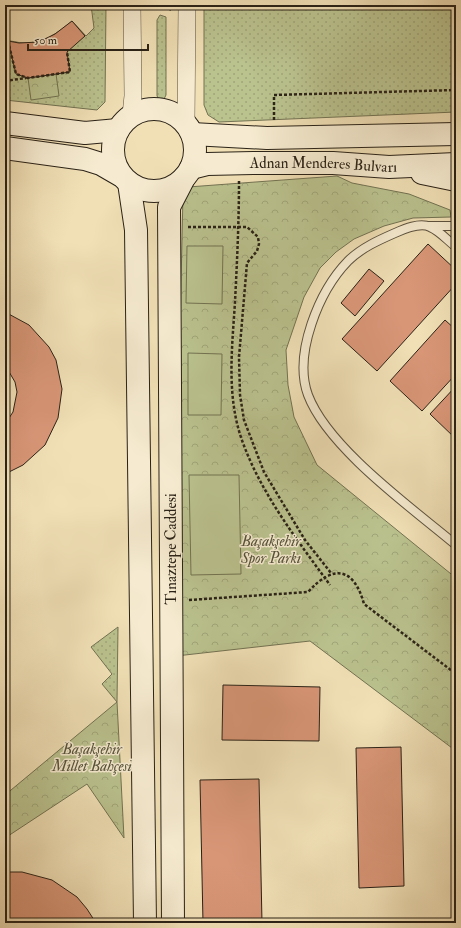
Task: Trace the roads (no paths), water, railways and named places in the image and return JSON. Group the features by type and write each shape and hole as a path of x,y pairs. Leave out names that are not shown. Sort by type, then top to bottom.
{"street":[{"path":"124,179 114,163 112,150 114,137 124,122 133,96 132,5"},
{"path":"5,148 85,159 101,164 139,189 151,191 163,190 174,186 187,173 195,151 189,129 187,5"},
{"path":"5,124 86,133 124,122 153,108 165,110 177,115 189,129"},
{"name":"Adnan Menderes Bulvarı","path":"189,129 275,138 456,134"},
{"name":"Adnan Menderes Bulvarı","path":"187,173 207,164 333,163 389,167 456,164"},
{"path":"389,167 456,180"},
{"name":"Tınaztepe Caddesi","path":"172,923 169,207 187,173"},
{"name":"Tınaztepe Caddesi","path":"124,179 136,230 144,923"}],"lane":[{"path":"456,226 416,226 386,237 362,250 349,261 336,276 324,297 306,342 303,368 308,394 318,414 335,436 362,465 456,545"},
{"path":"429,226 456,247"}],"park label":[{"name":"Başakşehir Spor Parkı","path":"271,550"},
{"name":"Başakşehir Millet Bahçesi","path":"92,758"}]}
